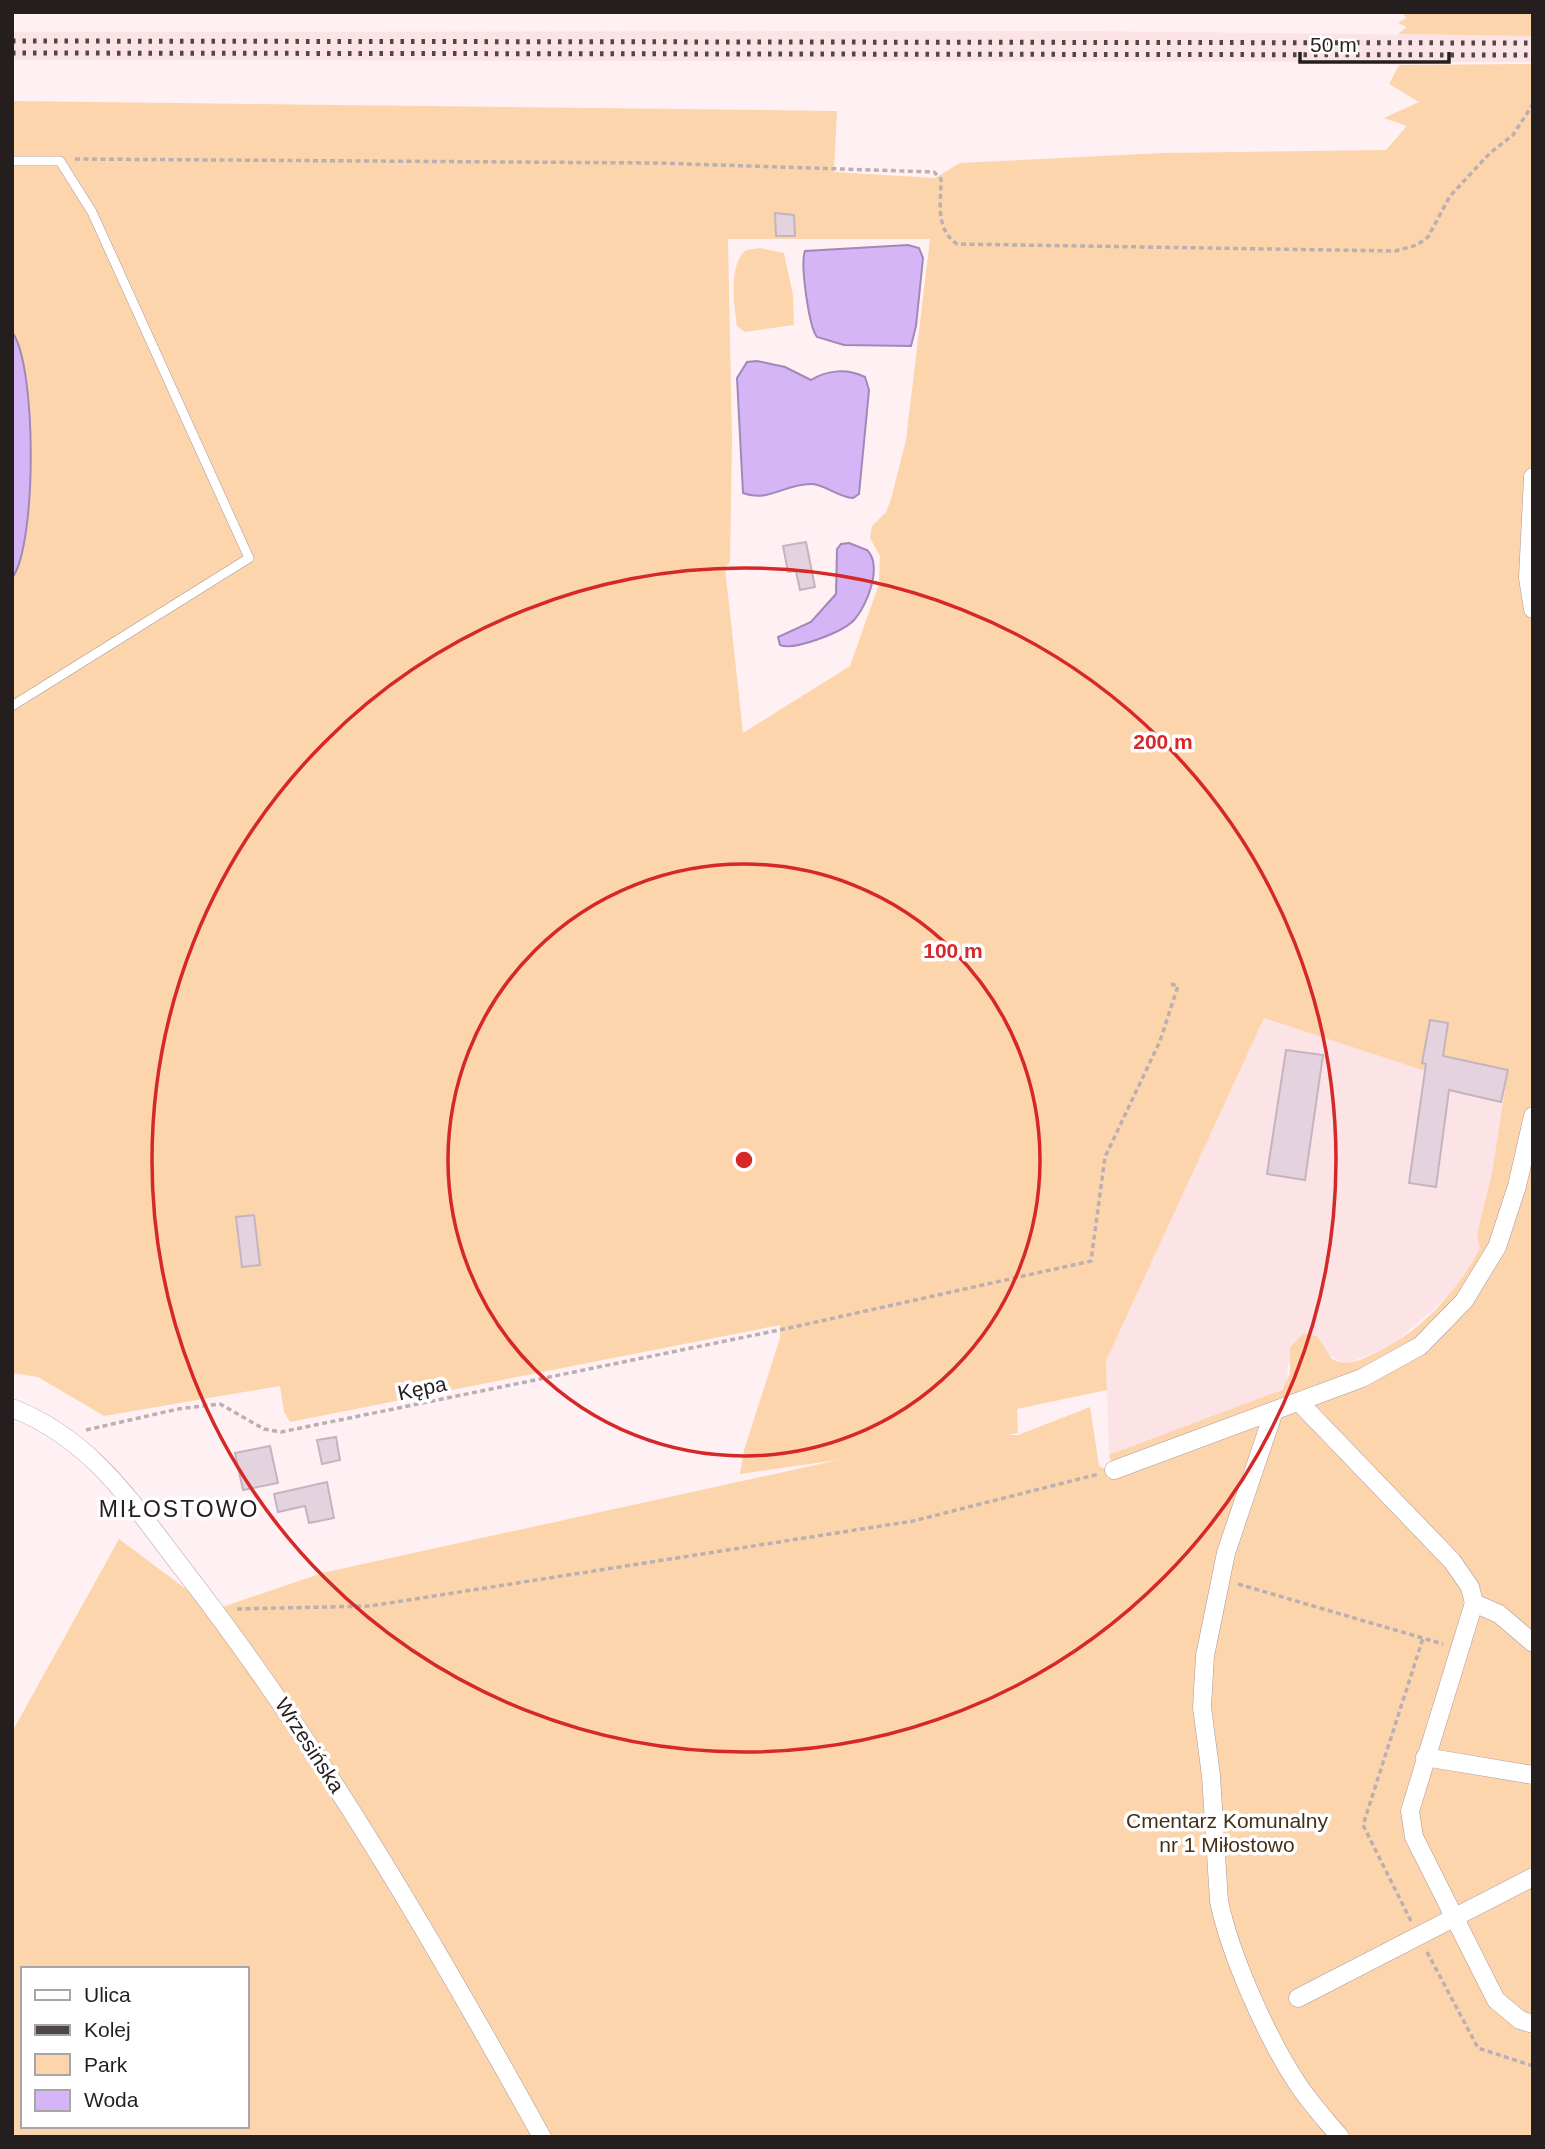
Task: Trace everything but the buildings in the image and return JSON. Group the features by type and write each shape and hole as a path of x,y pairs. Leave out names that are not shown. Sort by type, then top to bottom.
{"street":[{"path":"1533,477 1528,578 1533,609"},
{"path":"1114,1470 1362,1378 1420,1346 1464,1301 1497,1247 1517,1186 1533,1116"},
{"path":"1299,1402 1452,1561 1470,1587 1474,1603 1410,1811 1414,1837 1496,2000 1520,2020 1533,2024"},
{"name":"Wrzesińska","path":"12,1408 66,1435 120,1488 265,1677 362,1825 542,2137"},
{"path":"1274,1411 1219,1580 1205,1656 1202,1707 1223,1921 1283,2059 1298,2085 1339,2137"},
{"path":"1474,1603 1499,1614 1533,1643"},
{"path":"1425,1757 1533,1775"},
{"path":"1298,1998 1533,1877"}],"lane":[{"path":"12,161 60,161 92,212 249,558 12,706"}],"path":[{"path":"60,161 90,157 835,167 934,172 941,179 940,221 947,237 957,244 1395,251 1417,245 1428,237 1450,196 1490,153 1513,135 1533,104"},
{"name":"Kępa","path":"66,1435 178,1409 220,1404 264,1429 281,1432 789,1328 1091,1261 1105,1157 1160,1041 1178,986 1171,984"},
{"path":"214,1610 370,1606 913,1521 1114,1470"},
{"path":"1219,1580 1458,1648"}],"shaded area":[{"path":"1080,31 1533,36 1533,62 12,60 12,32"},
{"path":"1264,1018 1425,1071 1465,1060 1508,1070 1481,1248 1451,1293 1393,1345 1346,1364 1327,1354 1317,1336 1303,1334 1288,1364 1287,1383 1275,1394 1109,1455 1106,1361"}],"green space":[{"path":"1402,12 1533,12 1533,36 1398,34 1407,27 1398,23 1406,18"},
{"name":"Cmentarz Komunalny nr 1 Miłostowo","path":"1533,64 1533,2137 12,2137 12,1732 119,1539 214,1610 322,1573 838,1460 740,1474 744,1450 780,1338 780,1325 290,1422 284,1412 280,1386 104,1416 38,1377 12,1373 12,101 837,111 834,172 935,178 960,163 1162,153 1386,150 1407,126 1384,118 1419,102 1389,84 1399,65","holes":["728,239 930,239 906,440 886,512 872,526 870,538 880,556 879,584 850,666 743,733 725,567 730,562 732,440","1264,1018 1425,1071 1461,1076 1465,1061 1508,1070 1492,1173 1477,1235 1480,1248 1470,1265 1435,1310 1390,1345 1358,1361 1348,1363 1332,1359 1317,1336 1303,1334 1290,1347 1290,1374 1282,1390 1109,1455 1115,1474 1099,1466 1090,1407 1018,1435 1007,1435 1018,1433 1017,1409 1107,1390 1106,1361"]},
{"path":"760,248 784,253 793,295 794,325 745,332 737,326 734,275 740,257 746,250"}],"water":[{"path":"908,245 919,248 923,258 916,326 911,346 844,345 817,337 806,295 805,251"},
{"path":"12,332 20,350 26,379 31,455 26,531 20,560 12,578"},
{"path":"757,361 785,367 811,380 837,371 865,377 869,390 859,494 853,498 848,497 812,484 794,486 761,496 743,493 737,378 747,362"},
{"path":"849,543 867,550 874,566 868,596 859,614 848,625 829,635 807,643 780,645 778,637 811,622 836,594 837,549 841,544"}],"railway":[{"path":"12,41 1533,43"},
{"path":"12,53 1533,55"}],"district":[{"name":"MIŁOSTOWO","path":"179,1509"}]}
